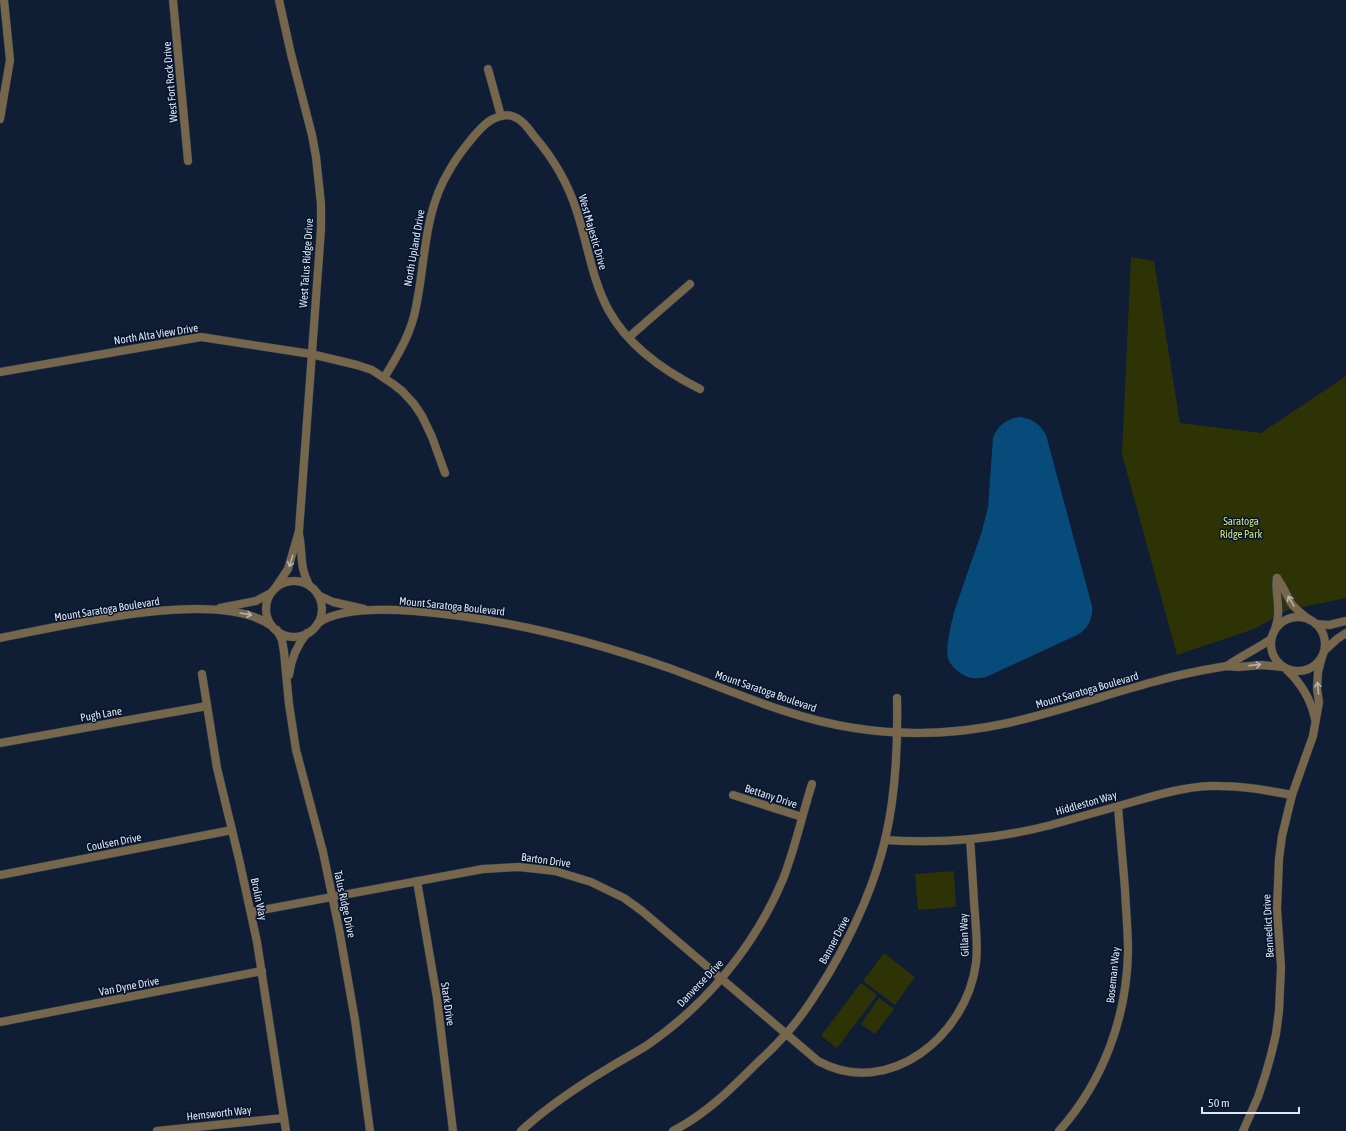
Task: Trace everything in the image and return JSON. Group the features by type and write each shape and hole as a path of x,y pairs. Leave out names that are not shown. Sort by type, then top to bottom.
{"street":[{"path":"0,119 10,60 4,0"},
{"name":"West Fort Rock Drive","path":"173,0 188,161"},
{"name":"West Talus Ridge Drive","path":"274,590 285,575 291,562 299,531 321,204 319,179 312,135 279,0"},
{"path":"488,69 501,116"},
{"name":"West Majestic Drive","path":"501,116 512,116 523,123 549,154 558,168 574,203 596,284 610,313 629,337 656,363 677,378 700,389"},
{"name":"North Upland Drive","path":"384,378 402,349 410,328 416,303 429,219 437,194 448,171 470,142 490,121 501,116"},
{"path":"629,337 690,284"},
{"name":"North Alta View Drive","path":"0,372 201,337 311,354 372,370 393,384 408,397 422,416 432,437 445,472"},
{"name":"West Talus Ridge Drive","path":"299,531 302,568 309,585"},
{"path":"1324,653 1324,636 1321,630 1299,612 1292,604 1284,587 1277,578 1276,586 1278,612 1272,635 1272,651 1274,657 1284,668 1292,671 1306,670 1318,663 1324,653 1337,639 1346,633"},
{"path":"295,581 309,585 321,600 322,612 318,623 313,629 306,633 288,636 275,628 267,613 267,606 274,590 282,584 295,581"},
{"name":"Mount Saratoga Boulevard","path":"0,638 116,616 181,610 218,609 247,604 260,600 274,590"},
{"name":"Mount Saratoga Boulevard","path":"318,595 333,602 371,610"},
{"name":"Mount Saratoga Boulevard","path":"218,609 252,615 260,618 275,628"},
{"name":"Mount Saratoga Boulevard","path":"318,623 338,614 371,610 403,610 438,613 508,623 568,636 663,666 782,711 805,718 853,728 898,732 950,731 1007,723 1154,682 1227,666 1238,667 1262,664 1284,668"},
{"path":"1272,635 1283,621 1290,618 1304,618 1329,626 1346,621"},
{"name":"Talus Ridge Drive","path":"275,628 283,646 296,750 333,896 355,1020 370,1131"},
{"name":"Talus Ridge Drive","path":"288,684 294,657 306,633"},
{"name":"Mount Saratoga Boulevard","path":"1227,666 1240,657 1255,650 1272,635"},
{"name":"Bennedict Drive","path":"1243,1131 1258,1097 1272,1055 1276,1034 1279,1012 1281,967 1277,909 1277,884 1282,836 1297,777 1313,736 1319,702 1317,689 1318,672 1324,653"},
{"name":"Bennedict Drive","path":"1284,668 1294,677 1306,694 1312,706 1315,720"},
{"name":"Brolin Way","path":"202,674 217,768 251,912 262,971 286,1131"},
{"name":"Banner Drive","path":"673,1131 693,1120 721,1098 786,1035 823,983 848,938 869,890 885,840 895,777 898,732 897,698"},
{"name":"Pugh Lane","path":"0,743 206,706"},
{"name":"Danverse Drive","path":"521,1131 572,1091 632,1055 661,1035 692,1008 737,960 751,940 774,898 791,856 812,784"},
{"name":"Hiddleston Way","path":"885,840 924,841 970,839 1022,832 1178,790 1210,786 1247,787 1292,795"},
{"name":"Bettany Drive","path":"733,795 802,817"},
{"name":"Boseman Way","path":"1059,1131 1078,1107 1099,1072 1113,1038 1123,997 1128,935 1118,806"},
{"name":"Coulsen Drive","path":"0,875 232,830"},
{"name":"Gillan Way","path":"786,1035 810,1056 826,1066 842,1071 862,1073 876,1072 900,1066 920,1055 939,1038 948,1028 963,1004 973,978 976,963 977,949 970,839"},
{"name":"Barton Drive","path":"251,912 484,868 537,868 573,875 609,890 626,899 642,911 786,1035"},
{"name":"Stark Drive","path":"416,881 437,998 453,1131"},
{"name":"Van Dyne Drive","path":"0,1022 262,971"},
{"name":"Hemsworth Way","path":"157,1131 284,1118"}],"green space":[{"name":"Saratoga Ridge Park","path":"1131,257 1154,261 1180,423 1261,433 1346,376 1346,598 1288,610 1254,629 1177,655 1122,454"},
{"path":"954,871 956,907 918,910 915,874"},
{"path":"884,953 915,977 895,1005 863,981"},
{"path":"861,983 877,995 837,1048 821,1036"},
{"path":"879,998 894,1009 875,1034 861,1024"}],"water":[{"path":"1020,417 1029,419 1036,423 1046,435 1092,606 1092,614 1090,622 1079,634 986,677 970,678 958,671 949,661 947,648 949,634 955,609 982,531 988,507 993,438 1000,426 1011,419"}]}
